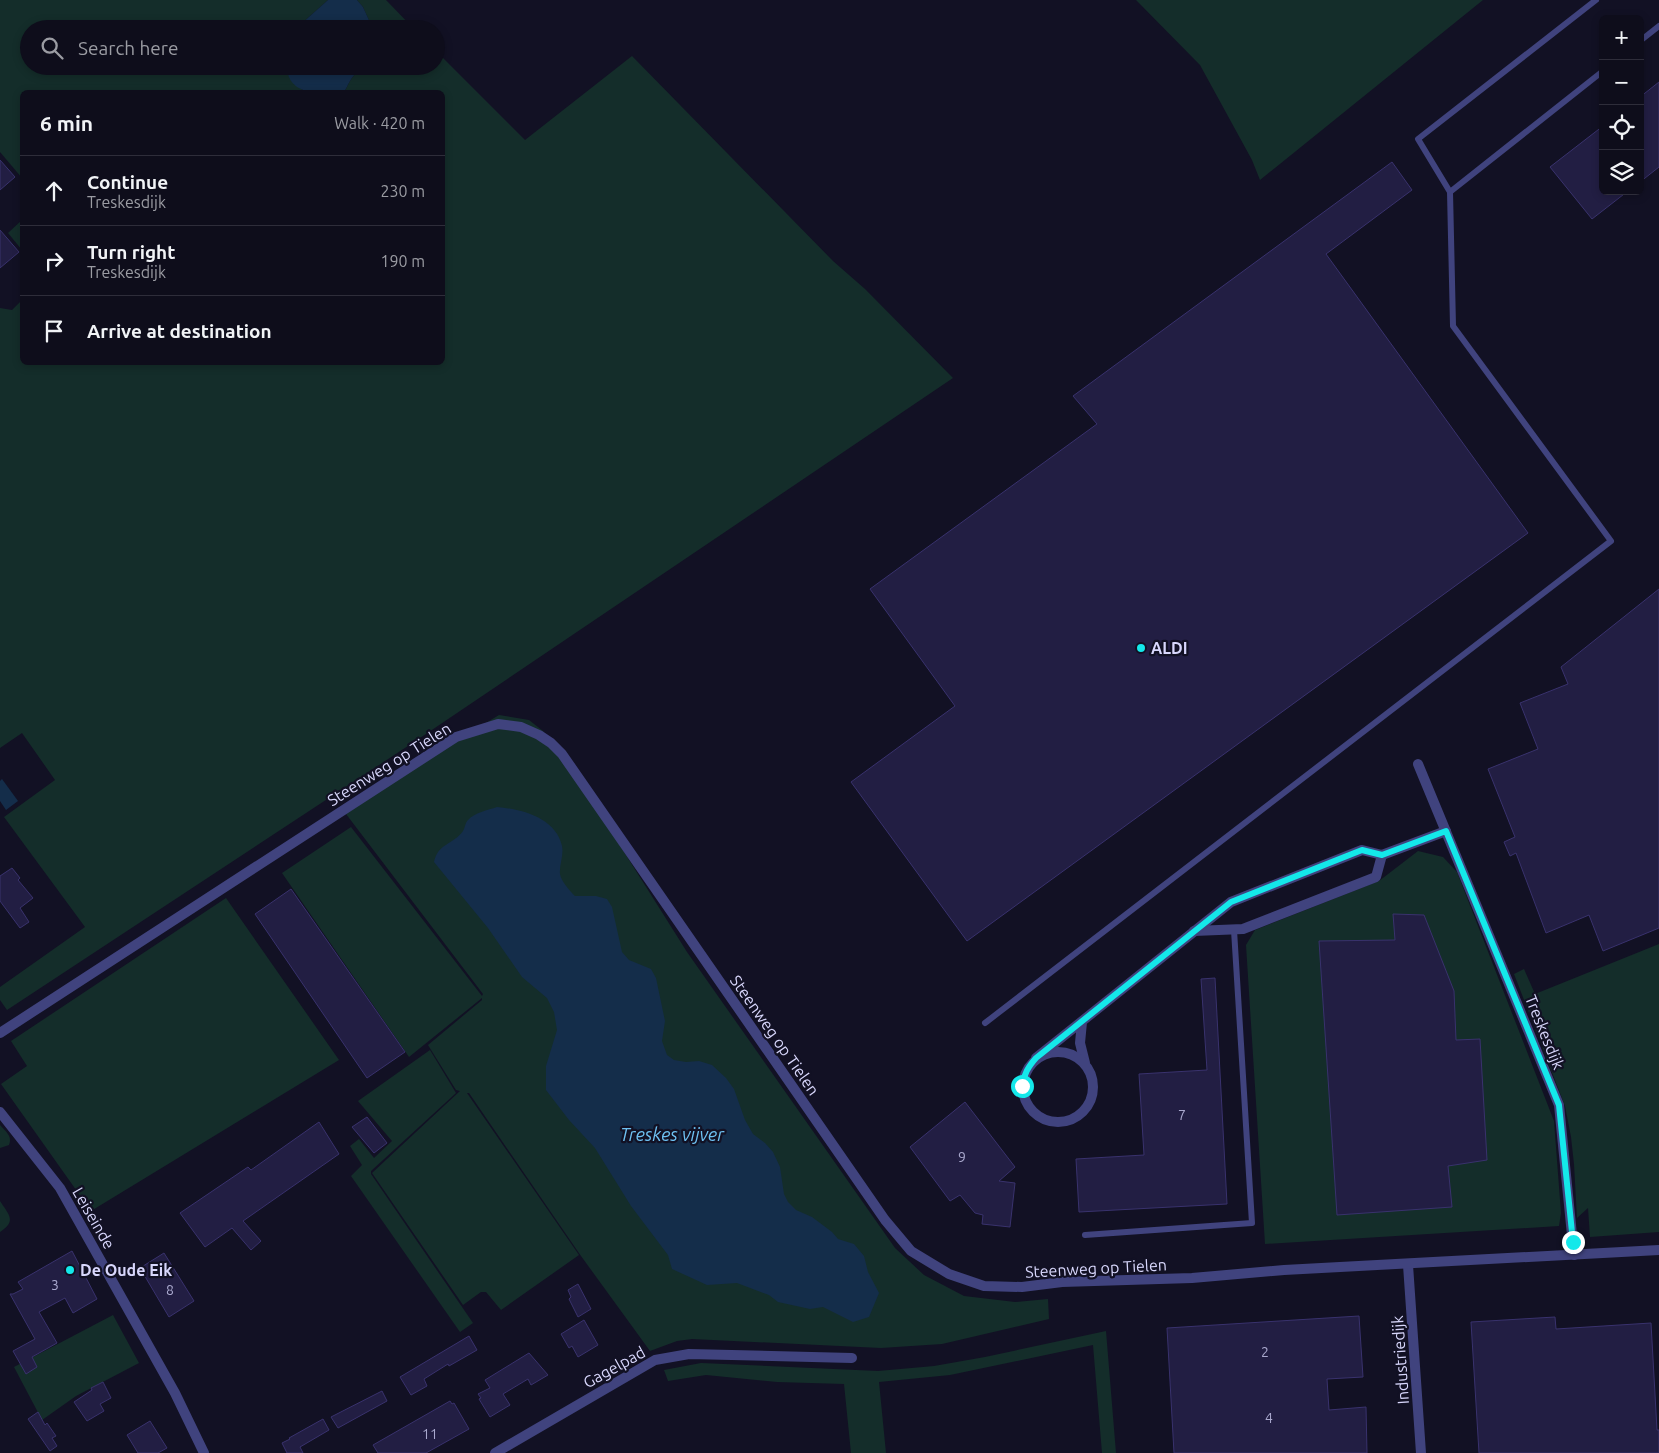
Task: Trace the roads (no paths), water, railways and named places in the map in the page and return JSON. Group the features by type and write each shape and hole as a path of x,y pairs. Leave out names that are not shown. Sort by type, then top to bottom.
{"street":[{"name":"Steenweg op Tielen","path":"0,1034 456,737 498,724 521,727 539,735 551,742 562,754 884,1220 911,1251 948,1274 984,1286 1022,1287 1062,1282 1192,1278 1284,1270 1408,1265 1659,1250"},
{"name":"Treskesdijk","path":"1418,764 1559,1105 1574,1255"},
{"path":"1036,1058 1046,1053 1061,1052 1076,1056 1090,1072 1093,1092 1090,1102 1084,1111 1075,1118 1055,1122 1045,1120 1028,1107 1022,1086 1029,1066 1036,1058 1231,902 1362,850 1382,855 1446,831"},
{"path":"1194,931 1243,929 1376,877 1382,855"},
{"path":"1082,1022 1080,1043 1084,1063"},
{"name":"Leiseinde","path":"0,1112 60,1188 175,1393 204,1453"},
{"name":"Industriedijk","path":"1408,1265 1421,1453"},
{"name":"Gagelpad","path":"495,1453 655,1360 689,1354 852,1358"}],"lane":[{"path":"985,1023 1611,541 1453,326 1450,192 1418,139 1596,0"},
{"path":"1644,38 1659,26"},
{"path":"1450,192 1599,74"},
{"path":"1085,1234 1252,1224 1234,930"}],"water":[{"path":"328,0 357,0 363,7 369,20 306,20"},
{"path":"355,75 345,90 304,90 293,84 289,76"},
{"path":"2,779 18,801 6,810 0,801 0,781"},
{"name":"Treskes vijver","path":"497,807 527,813 537,817 553,828 559,836 562,846 560,874 568,889 575,896 596,896 607,899 612,907 622,952 629,960 651,969 656,978 665,1021 662,1041 667,1055 674,1060 686,1062 699,1061 712,1065 726,1078 734,1089 745,1120 753,1134 773,1152 780,1167 784,1194 788,1202 796,1210 812,1217 838,1239 854,1244 864,1256 868,1272 879,1293 869,1317 853,1322 823,1307 810,1309 778,1302 769,1295 737,1283 707,1285 672,1269 668,1255 631,1206 595,1148 569,1120 546,1090 546,1066 557,1030 554,1012 547,998 522,977 488,928 434,862 439,851 459,836 467,821 474,815"}],"place":[{"name":"ALDI","path":"1141,648"},
{"name":"De Oude Eik","path":"70,1270"}]}
